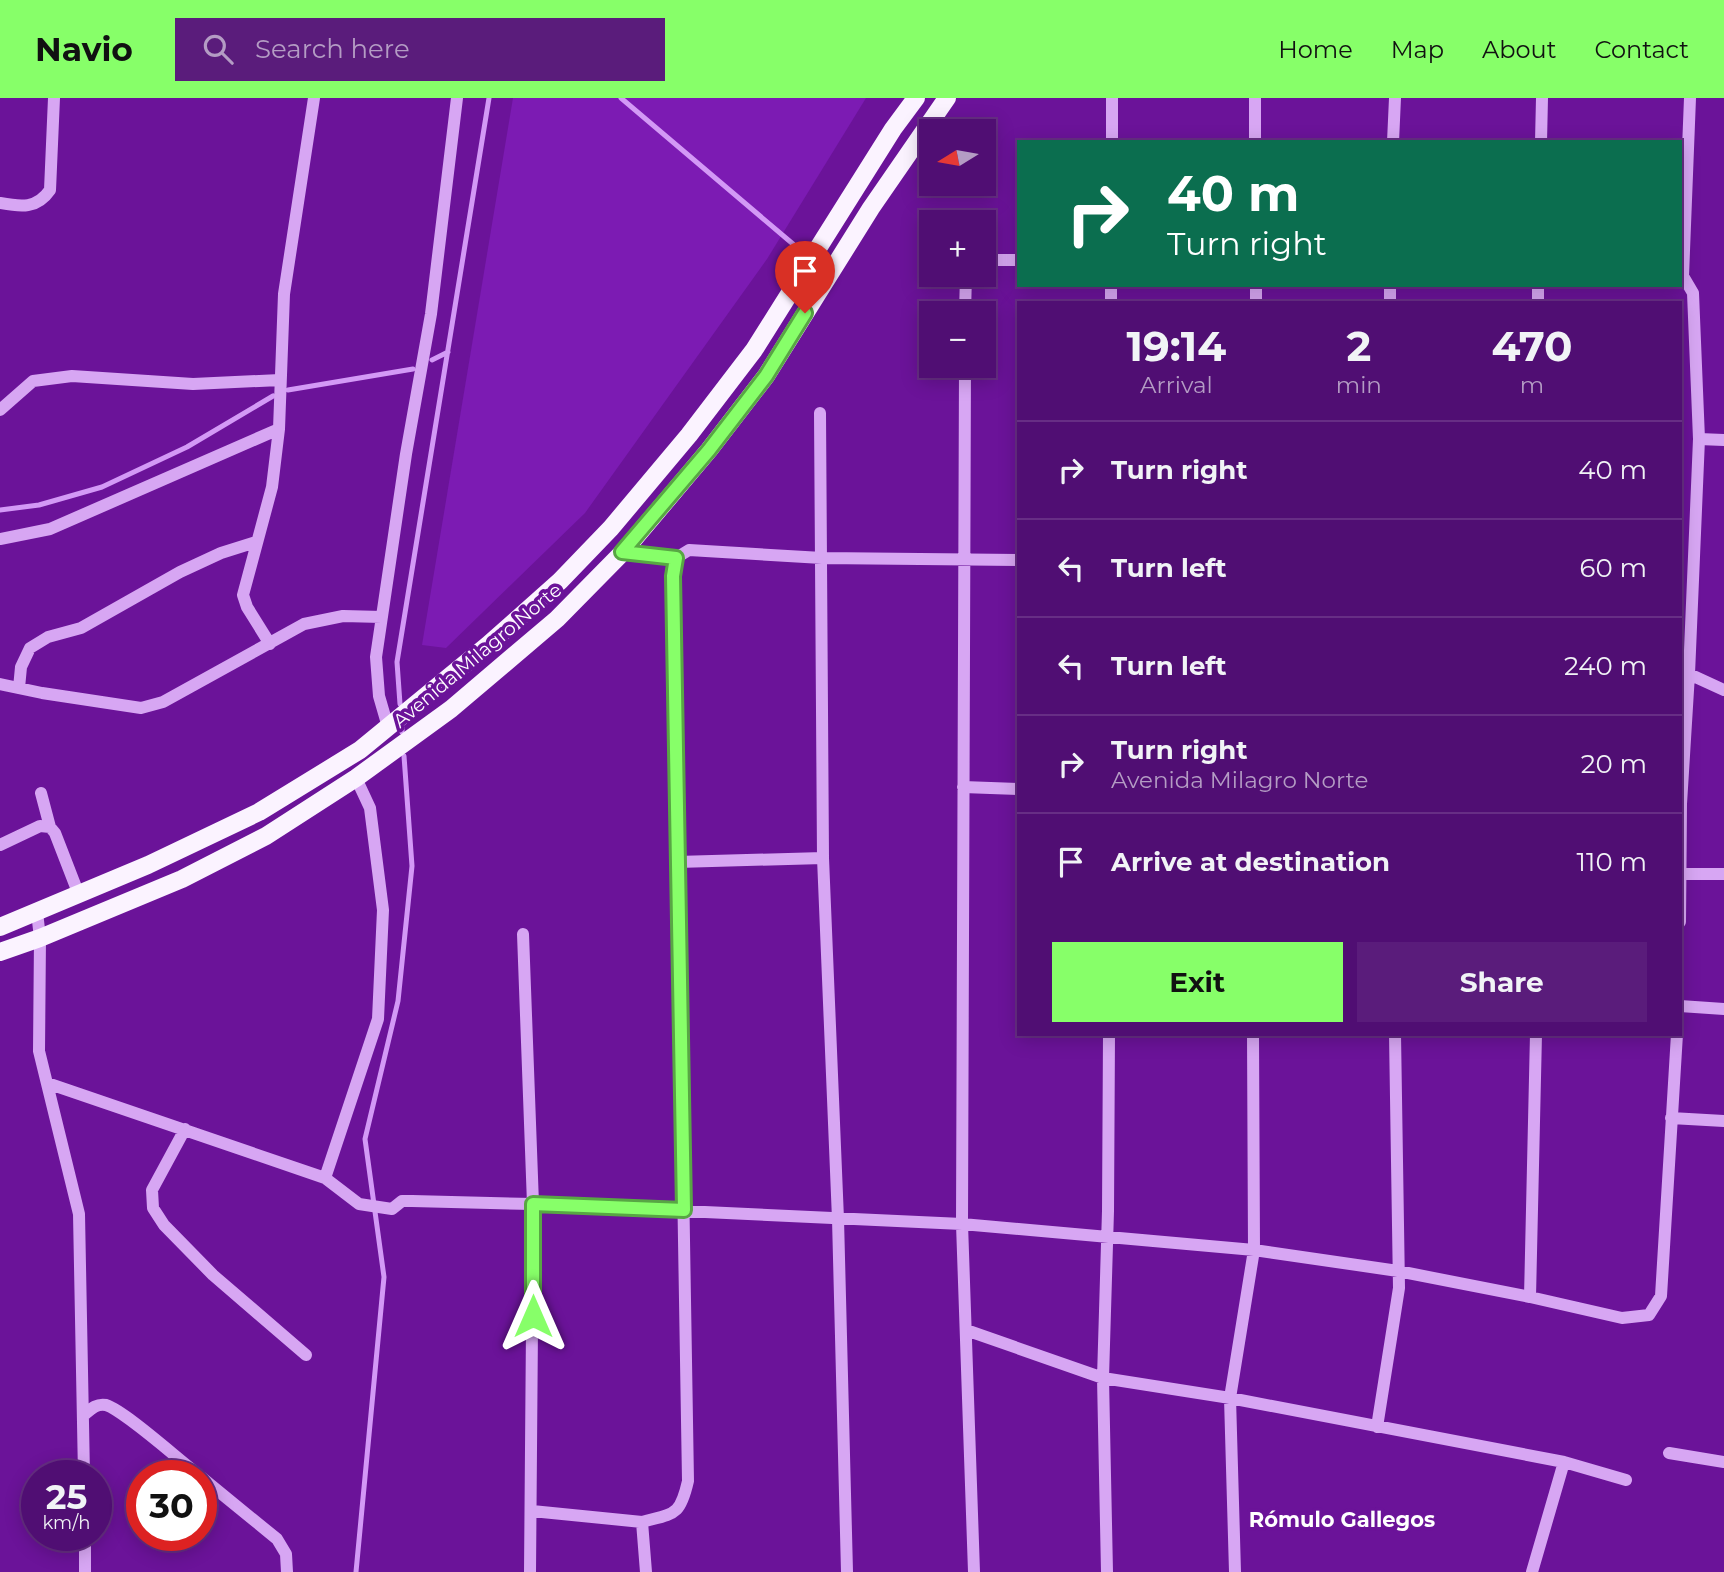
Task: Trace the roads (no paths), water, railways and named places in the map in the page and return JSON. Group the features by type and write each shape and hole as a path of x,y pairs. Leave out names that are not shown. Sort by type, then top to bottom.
{"main road":[{"name":"Avenida Milagro Norte","path":"0,927 148,865 259,812 360,750 488,645 560,581 611,528 689,435 754,349 916,98"},
{"name":"Avenida Milagro Norte","path":"0,952 183,879 266,836 356,778 451,709 547,628 622,552 709,450 766,376 871,208 947,98"}],"street":[{"path":"0,203 22,207 35,204 50,190 54,98"},
{"path":"270,643 247,607 243,595 272,487 279,429 284,294 314,98"},
{"path":"388,727 379,696 376,657 406,454 431,314 457,98"},
{"path":"1112,98 1112,140"},
{"path":"1255,98 1255,140"},
{"path":"1394,140 1395,98"},
{"path":"1541,140 1542,98"},
{"path":"1682,254 1689,98"},
{"path":"996,260 1017,260"},
{"path":"1682,277 1693,293 1699,439 1682,788"},
{"path":"0,410 33,382 72,376 193,384 280,380"},
{"path":"965,378 962,1224 974,1572"},
{"path":"820,413 823,858 838,1219 847,1572"},
{"path":"0,539 50,529 279,429"},
{"path":"1699,439 1724,440"},
{"path":"19,688 21,667 30,648 48,637 80,628 180,572 221,553 256,542"},
{"path":"622,552 676,558 689,551 822,558 1017,560"},
{"path":"532,1511 642,1522 672,1514 683,1503 688,1481 673,576 676,558"},
{"path":"0,684 141,708 163,702 304,624 343,616 382,617"},
{"path":"1689,674 1724,690"},
{"path":"325,1178 378,1019 383,910 370,808 356,778"},
{"path":"963,787 1017,789"},
{"path":"41,793 50,827 55,833 79,895"},
{"path":"0,845 40,826 50,827"},
{"path":"677,862 823,858"},
{"path":"1682,874 1724,874"},
{"path":"37,912 40,938 39,1051 79,1214 84,1460"},
{"path":"523,934 533,1204 530,1572"},
{"path":"1682,1006 1724,1009"},
{"path":"1107,1572 1103,1378 1108,1237 1109,1036"},
{"path":"1235,1572 1230,1398 1254,1250 1254,1036"},
{"path":"1377,1427 1399,1289 1395,1036"},
{"path":"1530,1297 1536,1036"},
{"path":"47,1083 325,1178 359,1204 392,1209 402,1201 533,1204 962,1224 1254,1250 1398,1271 1622,1318 1649,1315 1661,1296 1677,1036"},
{"path":"1671,1118 1724,1121"},
{"path":"185,1129 152,1190 153,1208 164,1225 213,1275 306,1355"},
{"path":"966,1329 1103,1378 1230,1398 1564,1462 1626,1480"},
{"path":"83,1416 94,1406 106,1405 180,1460"},
{"path":"1670,1453 1724,1462"},
{"path":"1532,1572 1564,1462"},
{"path":"217,1490 277,1539 286,1553 287,1572"},
{"path":"642,1522 646,1572"},
{"path":"85,1551 85,1572"}],"waterway":[{"path":"400,704 397,662 489,98"},
{"path":"621,98 793,244"},
{"path":"432,360 448,352"},
{"path":"288,390 413,369"},
{"path":"0,510 39,505 102,487 187,447 273,396"},
{"path":"356,1572 384,1277 365,1139 398,1001 412,866 404,756"}],"district":[{"name":"Rómulo Gallegos","path":"1342,1520"}]}
